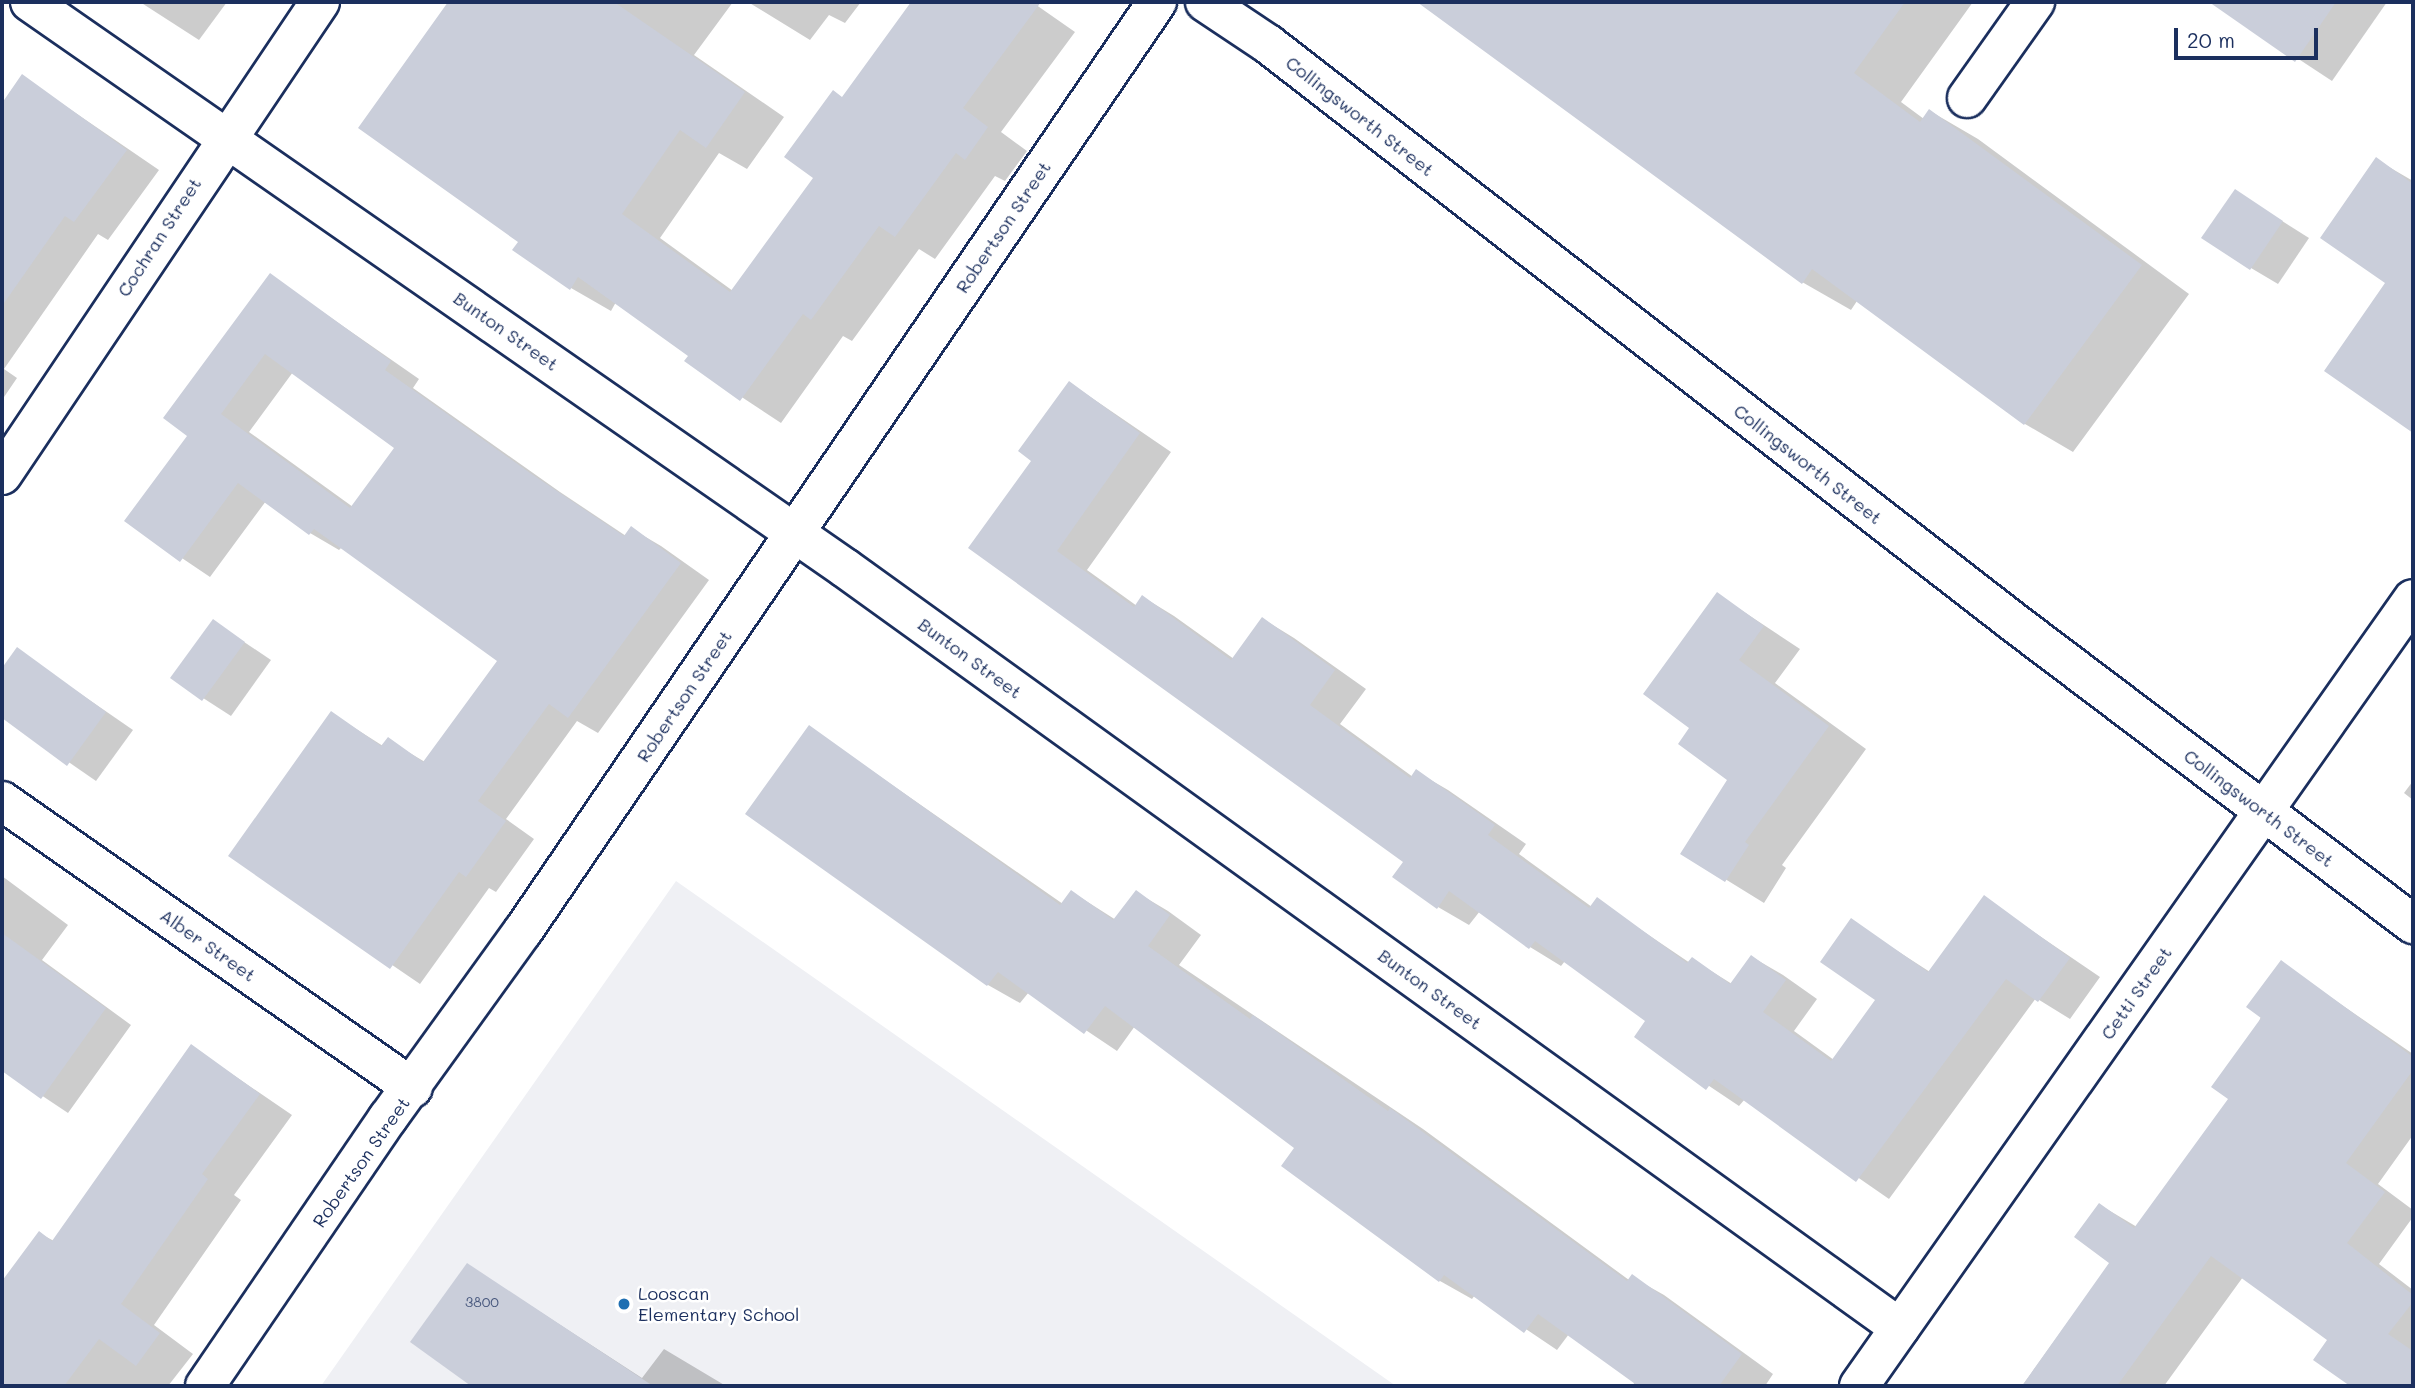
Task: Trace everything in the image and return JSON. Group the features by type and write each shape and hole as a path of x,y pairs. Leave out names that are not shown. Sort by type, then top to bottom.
{"street":[{"name":"Bunton Street","path":"30,2 795,533 1900,1328"},
{"name":"Cochran Street","path":"2,475 225,136 320,2"},
{"name":"Robertson Street","path":"205,1386 795,533 1157,2"},
{"name":"Collingsworth Street","path":"1205,2 1268,44 2413,924"},
{"path":"1967,98 2035,2"},
{"name":"Cetti Street","path":"1859,1386 2413,599"},
{"name":"Alber Street","path":"2,801 413,1088"}],"shaded area":[{"path":"676,881 1396,1386 321,1386"}],"building":[{"path":"448,2 614,2 745,92 706,148 680,130 622,214 730,292 813,178 784,157 833,90 842,97 911,2 1041,2 963,108 988,127 965,160 956,153 895,237 879,226 811,320 803,314 740,401 684,361 688,356 578,277 570,290 512,250 518,242 358,128"},
{"path":"1417,2 1905,2 1854,73 1920,122 1929,109 2142,265 2024,425 1812,269 1802,284"},
{"path":"2209,2 2336,2 2295,62"},
{"path":"22,74 127,150 74,222 65,216 2,306 2,103"},
{"path":"2376,157 2413,184 2413,433 2324,371 2385,283 2320,238"},
{"path":"2235,189 2283,221 2250,270 2201,238"},
{"path":"270,273 391,361 385,370 530,473 624,536 631,526 681,563 568,718 549,704 478,801 506,821 466,877 459,872 390,969 228,856 331,711 381,746 388,737 423,762 497,661 314,529 309,535 238,483 180,562 124,521 187,436 163,418","holes":["265,354 394,448 350,508 221,414"]},
{"path":"1069,381 1140,433 1057,551 1134,607 1142,595 1231,660 1262,617 1335,670 1310,705 1410,778 1416,769 1495,825 1488,835 1589,908 1597,897 1687,963 1692,957 1730,984 1751,955 1786,980 1763,1012 1831,1061 1875,1000 1820,962 1851,918 1928,972 1984,895 2070,958 2038,1002 2006,979 1856,1182 1714,1079 1706,1090 1634,1037 1645,1021 1535,941 1529,949 1449,891 1437,909 1392,877 1403,862 968,548 1031,461 1018,451"},
{"path":"1717,592 1764,626 1739,660 1829,726 1745,842 1749,845 1725,882 1680,854 1727,780 1678,744 1689,728 1643,694"},
{"path":"213,619 245,642 202,701 170,678"},
{"path":"17,647 106,712 67,766 2,718 2,668"},
{"path":"809,725 1060,905 1071,890 1113,920 1136,890 1170,915 1148,946 1250,1019 1253,1015 1388,1111 1390,1108 1627,1281 1632,1274 1742,1354 1719,1386 1638,1386 1538,1314 1524,1333 1444,1275 1439,1282 1281,1166 1294,1148 1105,1006 1084,1034 998,972 987,986 745,814"},
{"path":"2,933 106,1008 41,1099 2,1071"},
{"path":"2281,960 2413,1057 2413,1070 2346,1163 2385,1192 2347,1243 2413,1295 2413,1302 2388,1334 2413,1351 2413,1386 2350,1386 2313,1360 2327,1340 2211,1256 2117,1386 2022,1386 2109,1263 2074,1237 2099,1203 2134,1228 2228,1099 2211,1087 2261,1018 2246,1007"},
{"path":"191,1044 260,1094 202,1174 208,1179 121,1304 160,1333 136,1366 99,1339 64,1386 2,1386 2,1281 39,1231 52,1241"},
{"path":"467,1263 653,1386 471,1386 410,1342"}],"place":[{"name":"Looscan Elementary School","path":"624,1304"}]}
